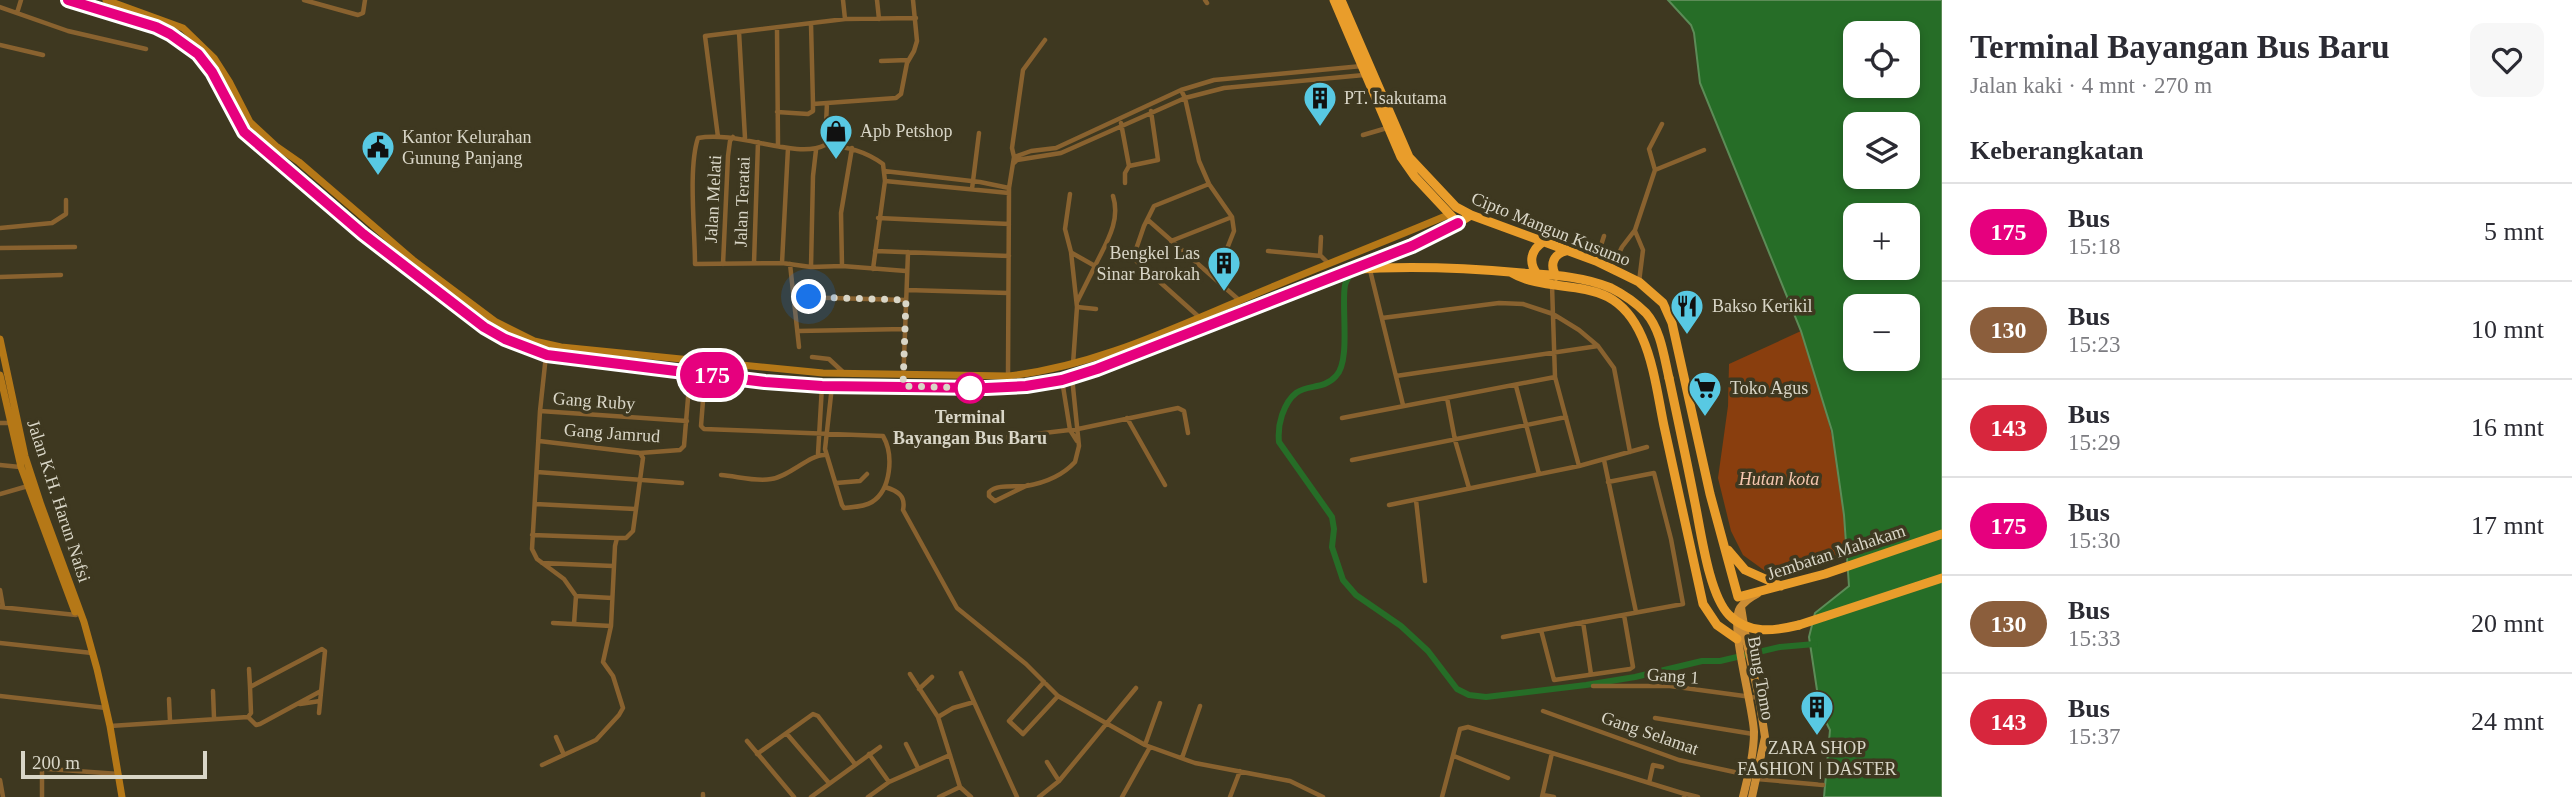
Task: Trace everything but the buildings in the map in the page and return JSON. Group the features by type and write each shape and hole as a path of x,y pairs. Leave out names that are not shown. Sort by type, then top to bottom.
{"highway":[{"name":"Cipto Mangun Kusumo","path":"1334,0 1409,157 1456,207 1595,261 1639,282 1663,303 1672,323 1702,459 1739,602"},
{"name":"Cipto Mangun Kusumo","path":"1341,0 1388,128 1407,167 1458,223"},
{"path":"1448,215 1456,207"},
{"path":"1458,223 1471,215"},
{"path":"1537,274 1533,269 1531,257 1537,246 1543,242"},
{"path":"1554,281 1553,260 1567,251"},
{"path":"1351,270 1403,267 1537,274 1608,297 1624,308 1643,340 1703,604 1717,625 1737,639"},
{"path":"1510,272 1524,279 1592,282 1613,289 1647,314 1658,333 1669,378 1710,573 1721,605 1740,624 1753,629 1773,631 1942,578"},
{"name":"Jembatan Mahakam","path":"1739,602 1763,591 1825,574 1942,534"},
{"path":"1725,545 1745,570 1781,586"}],"main road":[{"path":"68,0 156,27 198,54 212,72 244,132 406,269 484,327 505,339 547,355 765,382 822,386 1026,386 1062,380 1097,369 1412,246 1458,223"},
{"path":"106,0 183,28 214,58 250,122 413,260 496,322 534,341 595,352 845,374 1008,376 1073,365 1200,318 1448,215"},
{"path":"406,269 413,260"},
{"path":"1300,276 1304,286"},
{"name":"Jalan K.H. Harun Nafsi","path":"0,341 4,389 21,467 84,622 110,726 122,797"},
{"name":"Jalan K.H. Harun Nafsi","path":"0,375 36,499 76,615 85,631"},
{"name":"Bung Tomo","path":"1739,602 1737,639 1765,737 1753,777 1743,797"},
{"name":"Bung Tomo","path":"1739,602 1755,698 1752,797"}],"street":[{"path":"17,13 21,0"},
{"path":"304,0 358,15 363,13 365,0"},
{"path":"843,0 845,19"},
{"path":"877,0 879,19"},
{"path":"813,104 896,98 901,93 917,41 913,0"},
{"path":"0,6 68,31 146,49"},
{"path":"718,137 705,38 708,34 845,19 916,18"},
{"path":"777,112 808,114 813,111 811,24"},
{"path":"778,28 778,145"},
{"name":"Jalan Melati","path":"739,32 745,138"},
{"path":"1008,376 1009,190 1015,161 1012,148 1023,70 1045,40"},
{"path":"0,45 43,55"},
{"path":"881,61 909,60"},
{"path":"1015,161 1061,153 1181,90 1234,77 1367,70"},
{"path":"1120,121 1185,98 1244,85 1367,70"},
{"path":"1181,90 1199,161 1209,184 1233,217 1234,231 1215,279"},
{"path":"825,145 827,103"},
{"path":"1129,166 1158,160 1148,105"},
{"path":"1120,121 1129,166 1125,173 1125,183"},
{"path":"1611,269 1622,247 1635,230 1655,170 1649,149 1662,124"},
{"path":"1363,135 1388,128"},
{"path":"972,189 979,133"},
{"name":"Jalan Melati","path":"723,264 728,156 733,137"},
{"path":"873,269 884,181 883,164 852,148 825,145 816,150 788,148 745,138 698,138 695,148 695,264 782,263 811,267 842,266 873,269 906,271"},
{"name":"Jalan Teratai","path":"754,263 758,142"},
{"path":"782,263 788,148"},
{"path":"842,266 842,205 852,148"},
{"path":"811,267 816,150"},
{"path":"1655,170 1704,150"},
{"path":"884,171 972,182 1009,190"},
{"path":"884,181 1009,190"},
{"path":"1200,318 1133,258 1154,206 1209,184"},
{"path":"1070,194 1065,229 1071,253 1077,304 1073,365"},
{"path":"1077,304 1113,228 1116,206 1113,196"},
{"path":"0,228 57,221 66,214 66,200"},
{"path":"1171,241 1233,217"},
{"path":"878,218 1009,224"},
{"path":"1148,219 1239,300"},
{"path":"1635,230 1643,250 1639,282"},
{"path":"1595,261 1604,236"},
{"path":"1320,256 1321,237"},
{"path":"0,248 75,247"},
{"path":"875,251 1009,256"},
{"path":"1268,251 1320,256 1329,265"},
{"path":"903,386 908,252"},
{"path":"1071,253 1095,266"},
{"path":"790,264 799,347"},
{"path":"1370,268 1403,405"},
{"path":"0,277 61,275"},
{"path":"1554,281 1555,377 1579,466"},
{"path":"907,290 1008,293"},
{"path":"793,297 906,300"},
{"path":"1382,318 1499,303 1522,304 1553,314 1580,330 1598,346 1614,368 1630,452"},
{"path":"1077,304 1096,309"},
{"path":"798,331 906,328"},
{"path":"1396,376 1598,346"},
{"path":"547,355 540,411 532,549 541,563 564,579 576,596 574,624"},
{"path":"812,357 831,360 845,374"},
{"path":"705,374 701,426 704,429 827,435 883,436 888,454 888,474 885,487 871,503 844,508 825,455 827,435 832,386"},
{"path":"1028,485 994,488 989,494 990,499 995,500 1028,485 1053,478 1070,468 1078,457 1072,377"},
{"path":"1342,418 1555,377"},
{"path":"1062,380 1070,430 1078,442"},
{"path":"687,421 689,386"},
{"path":"818,454 822,386"},
{"path":"1516,386 1539,474"},
{"path":"1447,398 1455,440 1469,488"},
{"path":"959,443 1078,429 1182,408 1188,433"},
{"name":"Gang Ruby","path":"540,411 687,421"},
{"path":"1352,460 1566,417"},
{"path":"1127,418 1165,485"},
{"name":"Gang Jamrud","path":"540,441 635,450 640,453 683,449 687,421"},
{"path":"0,423 10,423"},
{"path":"1389,505 1579,466 1647,447"},
{"path":"533,535 626,538 633,531 643,458 640,453"},
{"path":"721,475 770,480 806,463 818,454 825,455"},
{"path":"1604,460 1636,612"},
{"path":"0,465 21,467"},
{"path":"537,472 681,483"},
{"path":"1503,637 1683,604 1671,539 1654,473 1608,482"},
{"path":"836,483 860,481 867,474"},
{"path":"0,494 28,486"},
{"path":"885,487 902,496 905,504 903,510 957,608 1058,696 1147,746 1195,763 1290,781 1320,796"},
{"path":"1416,500 1425,581"},
{"path":"535,504 635,509"},
{"path":"542,765 596,740 623,708 612,676 603,662 611,626 617,538"},
{"path":"541,563 613,566"},
{"path":"0,590 2,607 76,615"},
{"path":"576,596 612,598"},
{"path":"1541,630 1552,679 1633,667 1624,615"},
{"path":"1583,622 1591,674"},
{"path":"554,624 611,626"},
{"path":"0,643 92,653"},
{"path":"250,687 322,649 325,652 319,713"},
{"path":"248,717 251,713 249,669"},
{"path":"961,673 1017,797"},
{"path":"910,674 937,717 960,787 971,797"},
{"path":"919,689 932,677"},
{"path":"1044,682 1010,719 1009,724 1025,734 1058,696"},
{"name":"Gang 1","path":"1593,686 1670,686 1755,698"},
{"path":"1039,797 1059,781 1136,688"},
{"path":"213,691 214,718"},
{"path":"110,726 248,717 256,725 321,691"},
{"path":"0,696 106,708"},
{"path":"169,699 170,721"},
{"path":"297,704 320,701"},
{"path":"937,717 953,708 974,702"},
{"path":"1122,797 1147,746 1160,703"},
{"path":"1182,758 1200,706"},
{"name":"Gang Selamat","path":"1544,711 1679,761 1753,777 1823,785"},
{"path":"757,754 810,715 816,715 855,764"},
{"path":"1655,718 1754,734"},
{"path":"1443,797 1460,729 1468,727 1698,797"},
{"path":"787,734 830,783"},
{"path":"556,737 564,755"},
{"path":"747,741 793,797"},
{"path":"906,744 918,768"},
{"path":"811,797 880,747"},
{"path":"1552,753 1542,796 1554,797"},
{"path":"869,754 889,782"},
{"path":"868,797 889,782 950,755"},
{"path":"1454,756 1508,778"},
{"path":"1047,762 1059,781"},
{"path":"1649,783 1653,765 1662,767"},
{"path":"34,768 119,774"},
{"path":"42,768 42,797"},
{"path":"1230,797 1240,771"},
{"path":"0,780 3,797"},
{"path":"939,797 960,787"}],"green space":[{"name":"Hutan kota","path":"1801,331 1833,442 1842,498 1845,556 1794,573 1765,571 1743,555 1731,531 1718,478 1728,406 1729,364"}],"shaded area":[{"path":"1668,0 1942,0 1942,797 1824,797 1830,730 1820,710 1809,637 1815,613 1849,586 1844,515 1832,431 1801,331 1700,83 1691,25"}],"waterway":[{"path":"1353,271 1345,285 1341,369 1329,382 1300,390 1294,395 1282,415 1279,442 1332,517 1332,547 1343,580 1356,595 1401,626 1428,651 1457,689 1469,695 1486,697 1586,685 1702,661 1720,661 1780,647 1815,644"}],"bus line":[{"name":"175","path":"68,0 156,27 198,54 212,72 244,132 343,218 484,327 505,339 547,355 765,382 822,386 1026,386 1062,380 1097,369 1412,246 1458,223"}],"place":[{"name":"PT. Isakutama","path":"1320,128"},
{"name":"Apb Petshop","path":"836,161"},
{"name":"Kantor Kelurahan Gunung Panjang","path":"378,177"},
{"name":"Bengkel Las Sinar Barokah","path":"1224,293"},
{"name":"Bakso Kerikil","path":"1687,336"},
{"name":"Terminal Bayangan Bus Baru","path":"970,388"},
{"name":"Toko Agus","path":"1705,418"},
{"name":"ZARA SHOP FASHION | DASTER","path":"1817,737"}],"route":[{"path":"809,297 906,300 903,386 970,388"}]}
